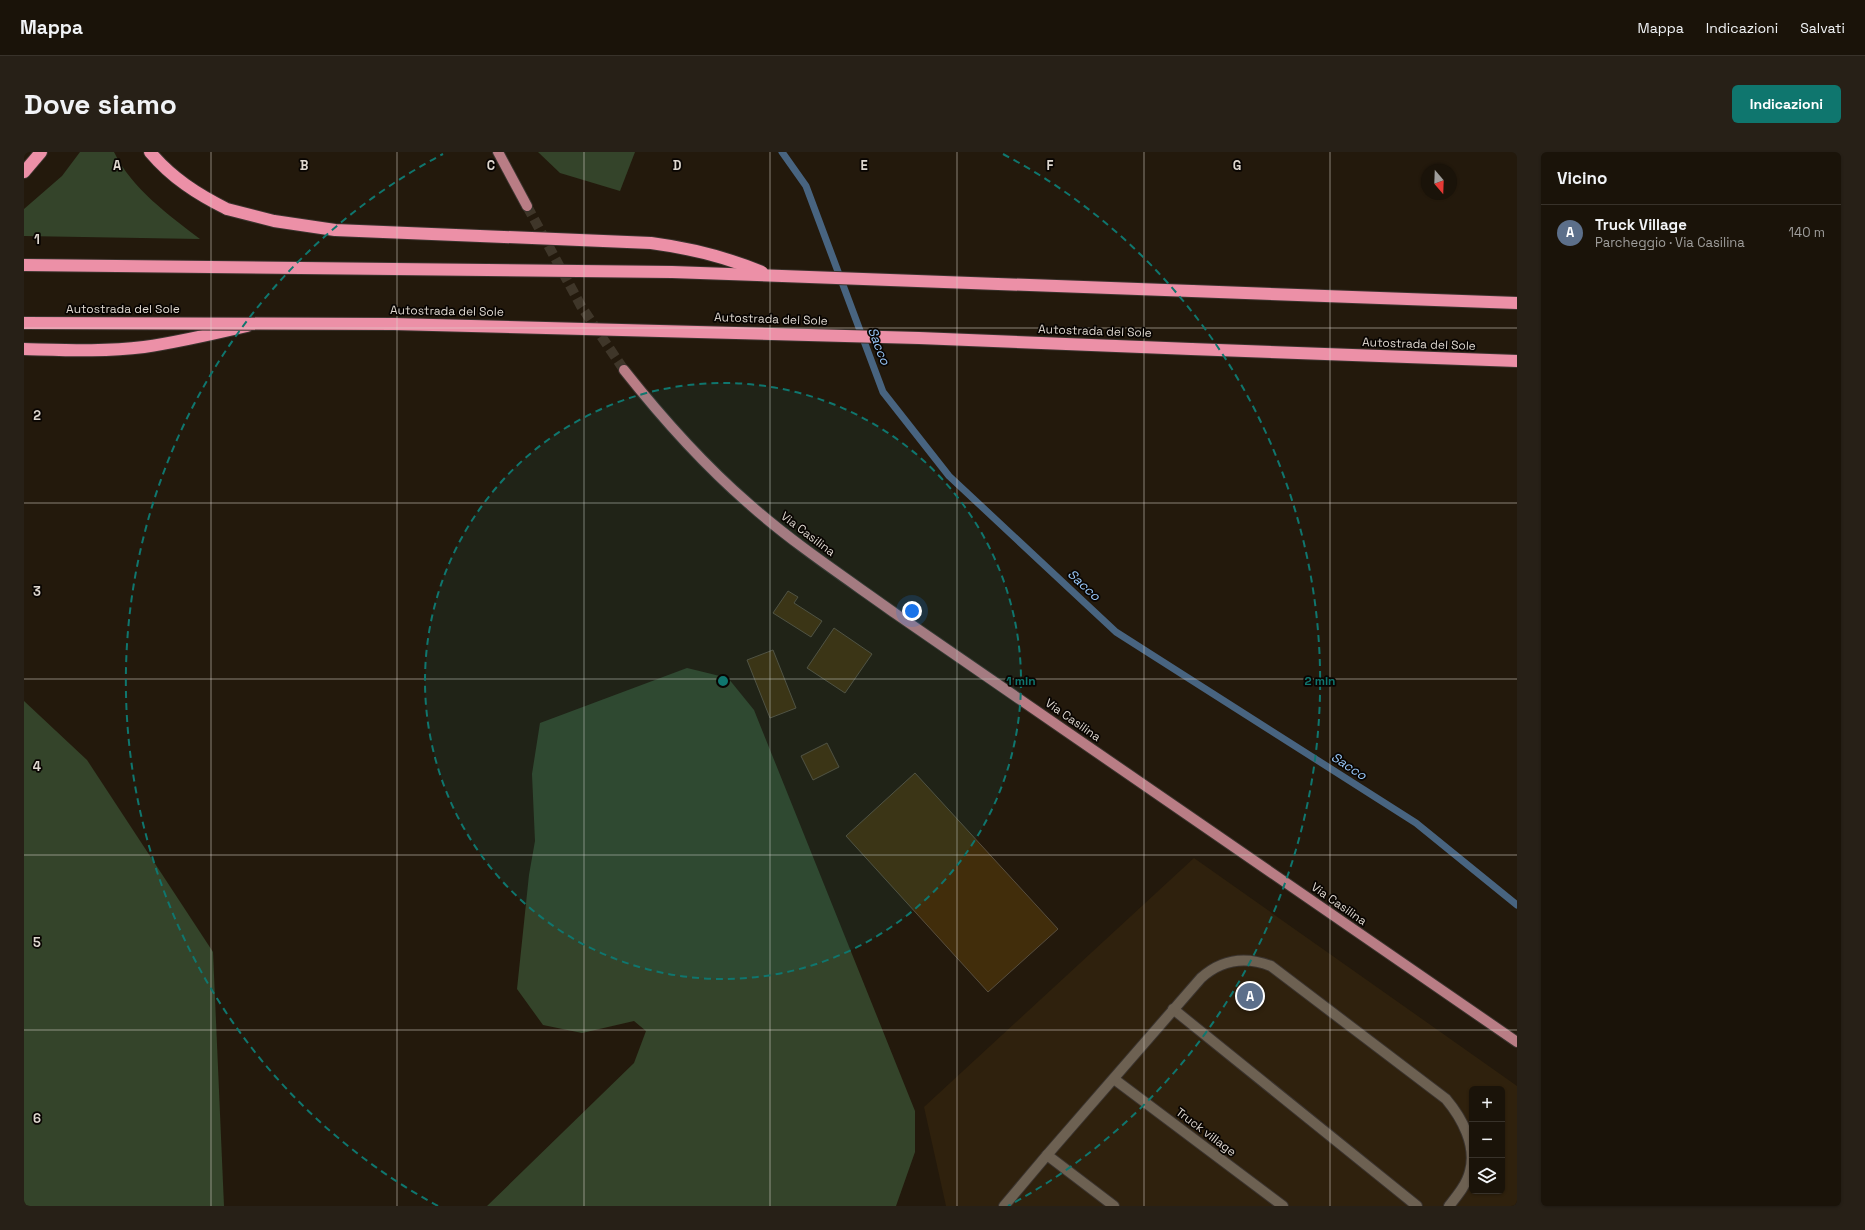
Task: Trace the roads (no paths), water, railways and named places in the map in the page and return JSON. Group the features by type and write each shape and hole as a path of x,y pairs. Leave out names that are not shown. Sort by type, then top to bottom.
{"highway":[{"path":"24,172 41,152"},
{"path":"150,152 164,168 188,188 227,209 274,221 335,230 629,241 673,246 717,256 771,275"},
{"path":"24,265 672,272 1517,303"},
{"name":"Autostrada del Sole","path":"24,323 394,324 655,330 920,338 1517,362"},
{"path":"24,349 101,349 143,347 195,338 259,323"}],"main road":[{"path":"498,152 527,206"},
{"name":"Via Casilina","path":"624,370 670,426 704,462 748,504 798,544 896,614 1517,1042"}],"lane":[{"path":"1004,1206 1201,978 1210,970 1219,965 1228,962 1250,961 1261,962 1278,971 1438,1092 1453,1108 1470,1142 1472,1164 1465,1183 1449,1206"},
{"path":"1174,1009 1417,1206"},
{"name":"Truck village","path":"1114,1079 1283,1206"},
{"path":"1047,1155 1114,1206"}],"waterway":[{"name":"Sacco","path":"782,152 806,186 883,392 949,476 1116,632 1416,823 1517,905"}],"tunnel":[{"path":"527,206 581,306 624,370"}],"place":[{"name":"Truck Village","path":"1250,996"}]}
